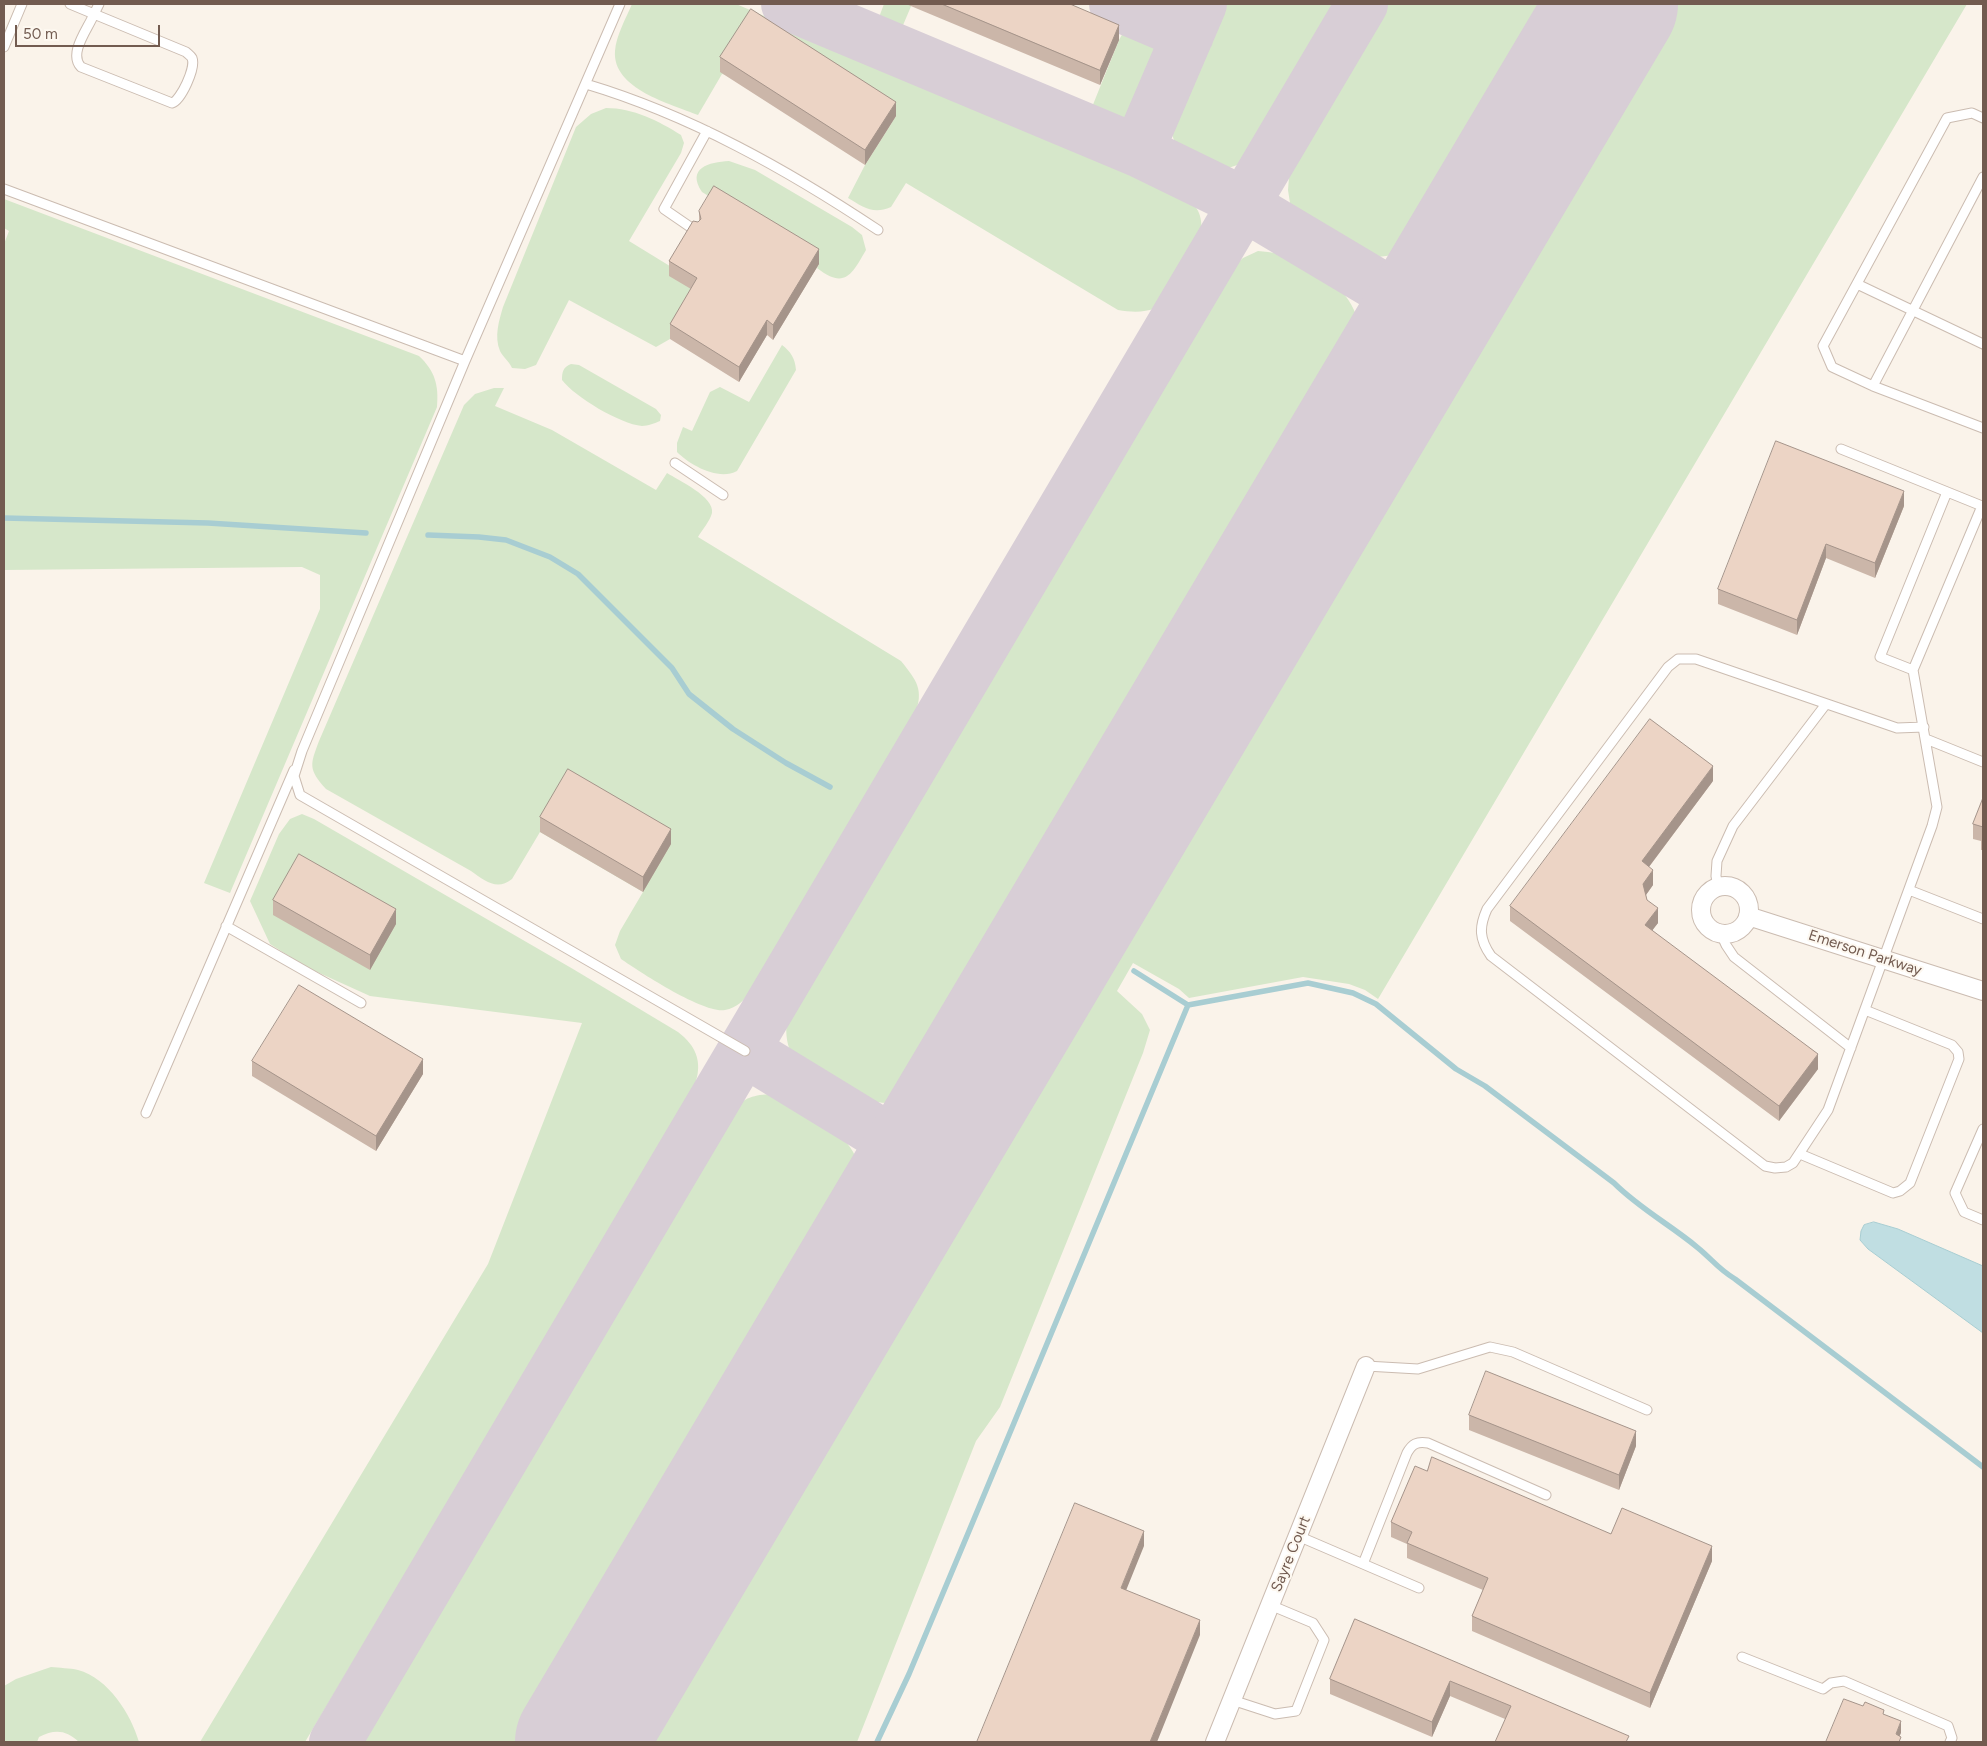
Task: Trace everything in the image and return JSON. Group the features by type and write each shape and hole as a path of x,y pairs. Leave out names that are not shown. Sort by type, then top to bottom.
{"street":[{"path":"1718,887 1732,887 1742,894 1749,906 1748,916 1738,931 1722,934 1707,928 1701,912 1707,894 1718,887"},
{"name":"Emerson Parkway","path":"1748,916 1983,991"},
{"name":"Sayre Court","path":"1215,1742 1366,1366"}],"lane":[{"path":"4,47 22,4"},
{"path":"70,4 94,14 186,52 192,59 192,66 177,102 172,103 81,67 77,63 76,53 94,14 99,4"},
{"path":"146,1112 302,751 465,361 620,4"},
{"path":"586,84 623,95 707,131 804,184 878,230"},
{"path":"1983,118 1972,113 1947,118 1823,346 1832,367 1873,386 1983,428"},
{"path":"696,231 664,209 707,131"},
{"path":"1873,386 1983,177"},
{"path":"4,189 465,361"},
{"path":"1856,284 1983,344"},
{"path":"1841,449 1982,506 1913,670 1924,727 1937,807 1932,826 1828,1110 1800,1154 1793,1163 1786,1167 1775,1168 1765,1166 1491,956 1480,934 1481,923 1493,901 1668,666 1678,659 1696,659 1897,728 1924,727"},
{"path":"675,463 723,494"},
{"path":"1913,670 1880,657 1947,492"},
{"path":"1718,887 1717,861 1734,826 1826,704"},
{"path":"1926,740 1983,762"},
{"path":"302,751 294,776 300,795 745,1052"},
{"path":"1909,890 1983,919"},
{"path":"226,926 361,1003"},
{"path":"1722,934 1734,958 1852,1048"},
{"path":"1800,1154 1893,1193 1910,1183 1959,1059 1958,1052 1952,1045 1865,1010"},
{"path":"1983,1129 1955,1193 1964,1212 1983,1220"},
{"path":"1366,1366 1418,1368 1490,1347 1513,1352 1648,1410"},
{"path":"1363,1564 1406,1453 1412,1445 1419,1442 1428,1443 1546,1495"},
{"path":"1298,1536 1419,1588"},
{"path":"1232,1700 1275,1714 1296,1711 1324,1640 1313,1623 1270,1605"},
{"path":"1742,1657 1823,1689 1831,1683 1844,1681 1948,1726 1952,1738 1950,1742"}],"green space":[{"path":"632,4 736,4 1179,192 1191,201 1198,211 1201,221 1201,231 1194,253 1171,294 1161,305 1146,311 1123,311 1118,310 906,183 891,207 873,210 863,207 848,198 865,165 896,116 722,74 698,115 659,100 633,85 623,75 617,64 615,51 617,39"},
{"path":"884,4 912,4 898,37 875,28"},
{"path":"1218,4 1343,4 1253,156 1240,164 1213,169 1189,160 1180,151 1174,139 1170,117 1173,105"},
{"path":"1378,4 1570,4 1465,183 1425,241 1403,254 1369,258 1346,248 1299,216 1290,203 1288,190 1289,177 1297,156 1354,43"},
{"path":"1647,4 1967,4 1378,999 1365,990 1349,984 1303,977 1189,998 1179,989 1133,963 1117,991 1142,1014 1150,1030 1143,1053 1000,1407 976,1441 857,1742 618,1742"},
{"path":"1132,30 1154,41 1159,49 1159,54 1135,113 1130,121 1115,129 1088,117 1119,40 1124,31"},
{"path":"606,108 626,110 645,116 681,135 684,143 681,153 629,241 673,268 697,293 670,339 656,347 569,300 536,365 525,369 512,368 500,351 497,340 503,307 576,127 591,114"},
{"path":"729,161 755,170 852,227 862,235 866,250 852,272 841,278 827,275 817,268 819,264 702,192 698,184 698,172 707,165"},
{"path":"4,199 419,356 429,367 435,379 437,407 230,893 204,883 320,609 320,575 302,567 4,570 4,244 9,231 4,228"},
{"path":"1258,251 1298,260 1316,269 1346,296 1356,313 1361,333 1361,354 941,1067 919,1091 901,1101 890,1103 878,1102 853,1095 818,1076 794,1058 787,1040 787,1021 918,794 967,701 1211,285 1243,258"},
{"path":"782,345 792,356 796,370 737,471 730,474 713,473 689,462 677,452 677,443 683,427 692,431 710,392 720,387 749,402"},
{"path":"571,364 579,365 656,409 661,415 660,421 642,426 622,420 599,409 568,387 562,380 564,370"},
{"path":"494,388 504,388 495,406 552,430 656,490 667,473 695,490 708,501 712,513 698,537 901,661 915,680 919,698 915,715 753,990 741,1003 729,1009 715,1009 703,1006 657,982 621,959 615,945 620,931 643,892 540,832 512,879 507,883 491,883 326,789 316,776 312,766 319,741 464,405 475,394"},
{"path":"302,814 314,819 573,969 678,1032 689,1043 696,1054 697,1076 694,1088 676,1123 305,1742 200,1742 488,1264 582,1023 370,996 306,967 270,944 250,901 279,834 290,819"},
{"path":"772,1094 821,1119 848,1144 857,1159 861,1176 858,1202 850,1220 545,1735 540,1742 356,1742 501,1506 733,1111 745,1100 760,1095"},
{"path":"51,1667 78,1670 89,1674 99,1681 124,1709 139,1742 79,1742 70,1735 55,1732 39,1737 37,1742 4,1742 4,1686 16,1679"}],"water":[{"path":"1874,1222 1898,1229 1983,1266 1983,1333 1868,1249 1860,1240 1861,1231 1864,1225"}],"building":[{"path":"942,4 1070,4 1119,25 1100,70"},
{"path":"751,9 896,102 865,150 720,57"},
{"path":"714,186 819,249 773,325 767,320 739,367 670,324 697,278 669,261 693,221 698,222 701,219 699,211"},
{"path":"1776,441 1904,491 1875,563 1826,544 1797,620 1718,589"},
{"path":"1650,719 1713,766 1642,861 1653,870 1643,884 1647,900 1658,908 1645,925 1818,1054 1779,1106 1510,906"},
{"path":"568,769 671,829 643,877 540,817"},
{"path":"1983,798 1983,827 1973,824"},
{"path":"299,854 396,909 370,955 273,900"},
{"path":"299,985 423,1059 376,1136 252,1061"},
{"path":"1486,1371 1636,1431 1619,1475 1469,1415"},
{"path":"1432,1457 1611,1534 1622,1508 1712,1546 1650,1693 1472,1616 1488,1578 1407,1543 1412,1532 1391,1522 1415,1466 1427,1471"},
{"path":"1075,1503 1144,1531 1121,1588 1200,1620 1150,1742 977,1742"},
{"path":"1355,1619 1629,1736 1626,1742 1495,1742 1511,1706 1450,1681 1432,1722 1330,1679"},
{"path":"1844,1699 1863,1706 1865,1702 1884,1710 1883,1714 1901,1721 1896,1734 1901,1737 1899,1742 1826,1742"}],"waterway":[{"path":"4,518 208,523 366,533"},
{"path":"428,535 506,540 550,557 578,574 672,668 689,694 733,729 786,763 830,787"},
{"path":"1134,971 1188,1005 1308,983 1353,993 1376,1004 1456,1069 1485,1086 1614,1183 1697,1247 1724,1271 1983,1467"},
{"path":"877,1742 909,1674 1188,1005"}],"taxiway":[{"path":"787,4 1138,151"},
{"path":"1115,4 1188,35"},
{"path":"1201,4 1138,151 1220,191 1428,315"},
{"path":"335,1742 1362,4"},
{"path":"745,1051 925,1161"}],"runway":[{"path":"580,1742 1613,4"}]}
